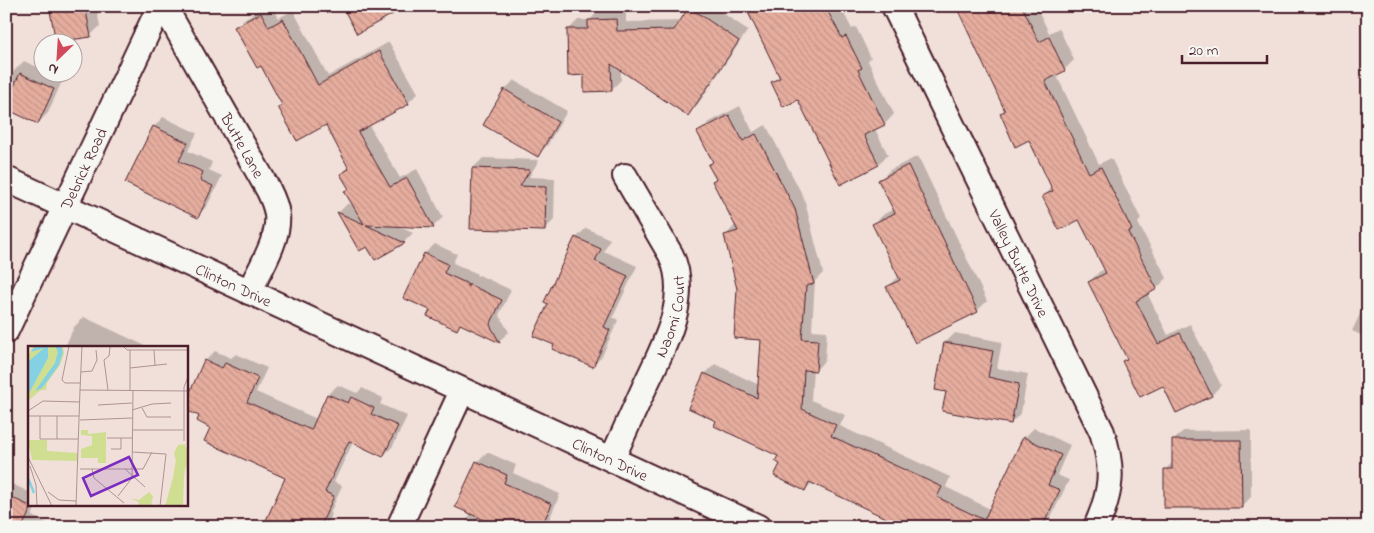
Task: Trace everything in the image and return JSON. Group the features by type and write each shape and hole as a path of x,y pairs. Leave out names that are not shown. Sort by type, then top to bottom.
{"street":[{"name":"Debrick Road","path":"6,331 66,208 160,6"},
{"name":"Butte Lane","path":"164,6 275,204 277,216 276,229 249,292"},
{"name":"Valley Butte Drive","path":"894,6 1102,432 1108,451 1110,470 1104,507 1096,527"},
{"name":"Naomi Court","path":"612,459 666,340 677,302 678,282 676,267 625,176"},
{"name":"Clinton Drive","path":"6,179 758,527"},
{"path":"399,527 462,390"}],"building":[{"path":"49,6 85,6 91,37 82,38 82,32 54,32"},
{"path":"342,6 407,6 357,34"},
{"path":"745,6 825,6 842,38 846,36 862,68 858,70 885,125 864,135 879,165 840,185 798,100 783,107 771,82 780,78"},
{"path":"956,6 1022,6 1039,42 1049,37 1065,71 1045,81 1089,173 1101,167 1132,230 1128,232 1157,289 1136,301 1158,344 1180,333 1212,396 1176,413 1163,386 1140,397 1122,361 1127,359 1088,282 1106,273 1079,220 1059,230 1042,196 1053,191 1029,140 1015,147 1000,113 1005,111"},
{"path":"689,7 739,41 688,116 611,64 612,91 584,92 584,75 568,76 567,29 588,29 588,20 616,19 617,31 674,30"},
{"path":"261,13 269,27 283,19 318,85 379,51 409,104 358,132 390,187 407,178 434,228 366,225 405,243 375,260 367,247 359,251 337,212 364,224 344,191 349,189 340,174 349,169 326,125 297,141 278,107 282,105 261,66 257,68 234,27"},
{"path":"20,73 32,79 32,82 39,82 54,89 38,124 6,109 6,103"},
{"path":"504,89 558,122 538,157 483,125"},
{"path":"729,115 743,141 756,134 795,209 814,284 806,286 802,339 818,340 816,371 804,370 802,409 836,425 831,436 942,487 937,497 984,520 1023,437 1061,455 1048,485 1060,490 1042,527 905,527 809,482 805,491 774,476 780,464 775,461 778,456 714,426 716,421 688,408 704,373 757,398 761,340 734,338 737,289 724,235 738,231 712,181 716,179 708,165 713,162 697,132"},
{"path":"153,126 188,143 179,161 203,172 200,180 213,186 198,218 125,183"},
{"path":"908,165 978,312 915,343 886,287 900,280 872,224 895,213 878,180"},
{"path":"472,168 530,170 520,186 546,187 545,231 470,229"},
{"path":"575,237 601,249 595,261 628,276 604,327 610,330 593,367 552,349 554,345 533,336 548,304 544,302"},
{"path":"424,253 448,264 444,273 466,283 468,287 468,284 502,300 490,325 500,343 460,324 457,330 427,316 430,310 403,298"},
{"path":"944,342 993,351 988,377 1019,384 1011,424 942,411 946,392 935,390"},
{"path":"204,360 222,368 225,363 258,378 247,402 311,430 327,394 348,403 351,397 374,408 371,414 398,426 383,457 349,441 325,492 334,496 320,527 263,527 285,478 204,441 210,428 197,421 199,416 188,411 188,396"},
{"path":"1172,440 1241,440 1242,508 1164,508 1164,469 1172,469"},
{"path":"476,461 507,475 504,483 552,504 541,527 500,527 455,507"},
{"path":"6,495 32,507 22,527 6,527"}]}
